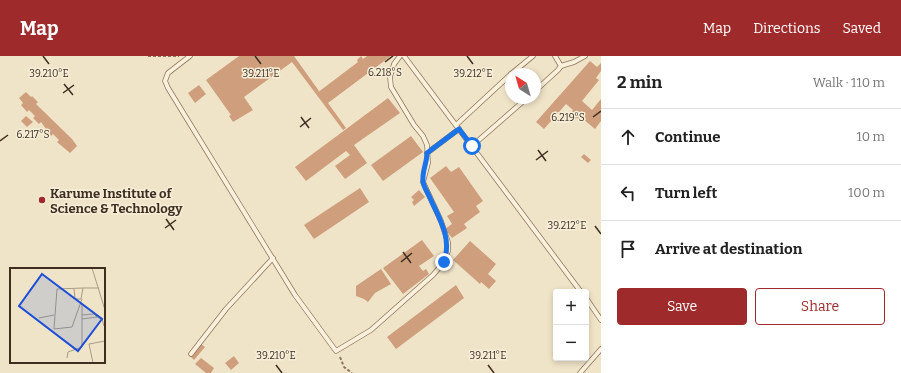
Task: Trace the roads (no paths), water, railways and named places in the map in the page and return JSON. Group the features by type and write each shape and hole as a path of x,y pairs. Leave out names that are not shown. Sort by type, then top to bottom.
{"lane":[{"path":"190,56 168,73 165,81 168,88 295,295 336,351 371,330 433,275 444,262 448,250 448,242 441,222 423,182 428,163 427,146 423,136 414,125 391,87 390,77 394,64 400,56"},
{"path":"404,56 579,289"},
{"path":"518,68 533,56"},
{"path":"555,56 560,66"},
{"path":"541,86 558,70 560,66 574,62 585,56"},
{"path":"456,124 505,79"},
{"path":"472,146 520,104"},
{"path":"427,153 459,129"},
{"path":"191,354 226,309 273,258"},
{"path":"589,302 601,320"},
{"path":"580,373 601,349"}],"place":[{"name":"Karume Institute of Science & Technology","path":"42,200"}]}
